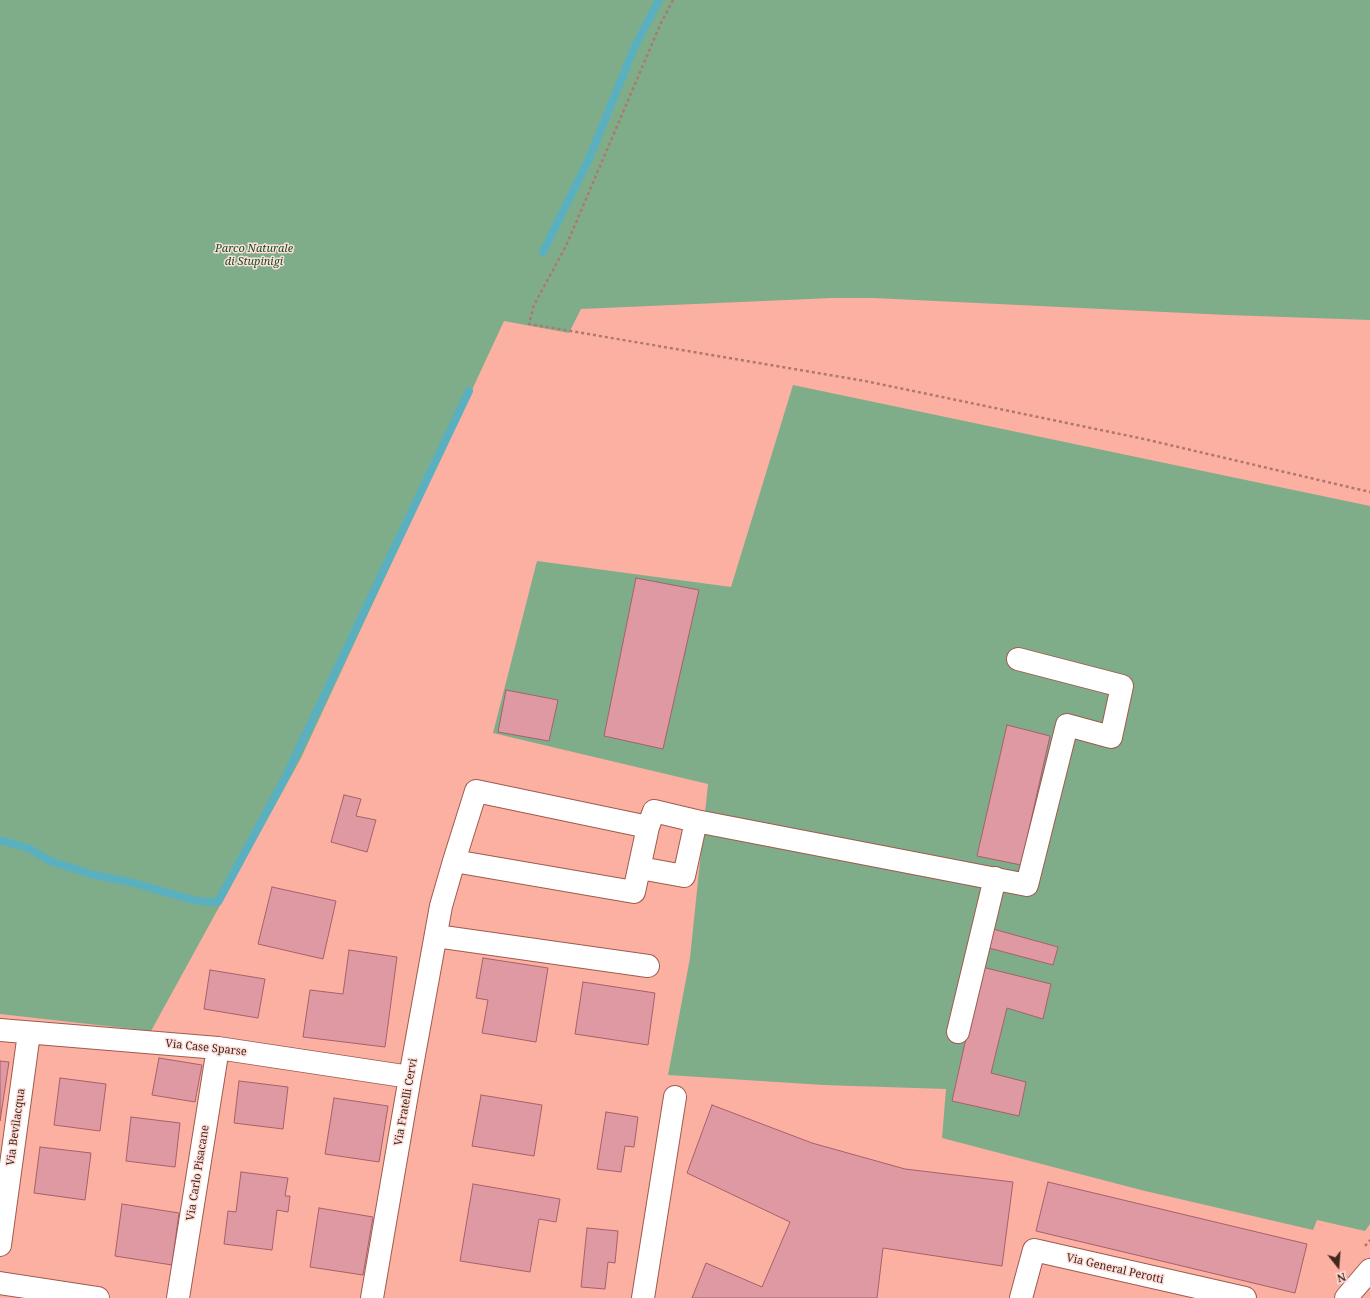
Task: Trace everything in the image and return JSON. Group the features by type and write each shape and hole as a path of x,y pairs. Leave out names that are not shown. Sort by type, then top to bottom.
{"street":[{"path":"454,861 634,892 648,827 654,811 696,821 1027,885 1067,725 1111,738 1122,686 1018,659"},
{"name":"Via Fratelli Cervi","path":"372,1298 410,1077 442,906 454,861 476,791 648,827"},
{"path":"640,868 684,876 696,821"},
{"path":"958,1032 995,878"},
{"path":"436,936 648,966"},
{"name":"Via Case Sparse","path":"0,1030 218,1048 410,1077"},
{"name":"Via Bevilacqua","path":"0,1245 29,1033"},
{"name":"Via Carlo Pisacane","path":"178,1298 218,1048"},
{"path":"643,1298 675,1097"},
{"name":"Via General Perotti","path":"1022,1298 1034,1250 1245,1298"},
{"path":"1346,1298 1370,1270"},
{"path":"0,1283 98,1298"}],"path":[{"path":"673,0 566,246 534,305 529,324 865,381 1136,438 1370,492"}],"green space":[{"name":"Parco Naturale di Stupinigi","path":"0,0 1370,0 1370,320 1227,315 873,298 832,298 581,309 569,333 504,321 301,758 151,1031 0,1014"},
{"path":"793,385 1370,506 1370,1224 1365,1231 1317,1220 1313,1230 1141,1190 942,1138 946,1089 823,1085 668,1075 690,958 708,784 493,733 537,561 731,587"}],"building":[{"path":"636,578 699,590 663,749 604,736"},
{"path":"506,690 558,700 549,741 498,732"},
{"path":"1007,725 1050,736 1021,865 977,856"},
{"path":"344,795 361,799 356,816 376,820 367,852 331,842"},
{"path":"272,887 336,901 323,959 258,944"},
{"path":"993,929 1058,947 1053,965 989,948"},
{"path":"349,950 397,957 385,1047 303,1037 310,990 343,994"},
{"path":"483,958 548,968 536,1042 482,1033 488,1000 476,998"},
{"path":"982,967 1051,984 1043,1019 1007,1008 991,1073 1026,1082 1019,1116 952,1101"},
{"path":"210,970 265,979 258,1018 204,1009"},
{"path":"583,982 655,993 648,1045 575,1034"},
{"path":"159,1058 202,1065 195,1102 152,1095"},
{"path":"0,1061 9,1062 0,1121"},
{"path":"60,1078 106,1084 100,1131 54,1125"},
{"path":"239,1081 288,1087 283,1129 234,1123"},
{"path":"481,1095 542,1105 534,1156 472,1146"},
{"path":"334,1098 388,1106 379,1162 325,1154"},
{"path":"712,1105 812,1143 905,1169 1013,1182 1002,1266 883,1248 877,1298 692,1298 706,1263 762,1287 790,1222 687,1173"},
{"path":"606,1112 638,1117 634,1147 625,1146 621,1172 597,1169"},
{"path":"131,1117 180,1123 175,1167 126,1161"},
{"path":"40,1147 91,1153 85,1200 34,1193"},
{"path":"241,1172 288,1178 285,1196 290,1196 288,1212 277,1210 272,1250 224,1244 228,1211 236,1212"},
{"path":"1048,1182 1307,1244 1295,1293 1036,1231"},
{"path":"473,1184 560,1199 556,1222 539,1219 530,1272 460,1261"},
{"path":"122,1204 179,1213 172,1265 115,1256"},
{"path":"319,1208 373,1217 363,1275 310,1267"},
{"path":"587,1228 618,1231 615,1263 608,1262 605,1289 581,1287"}],"waterway":[{"path":"543,252 588,161 635,46 659,0"},
{"path":"0,840 28,848 50,861 94,875 130,882 197,901 218,902 285,778 469,391"}]}
